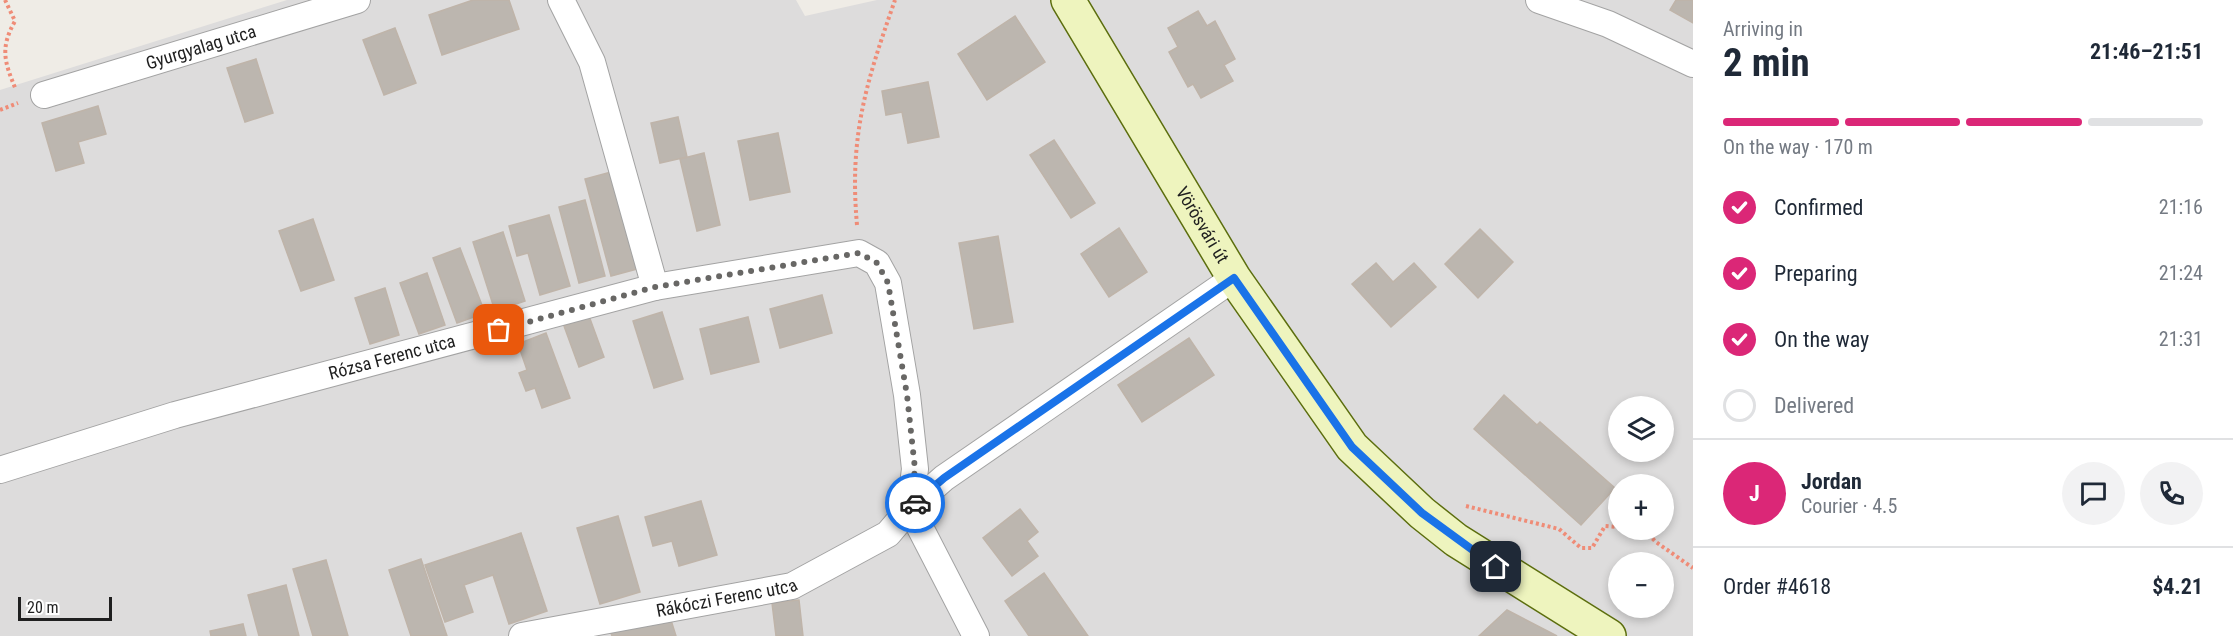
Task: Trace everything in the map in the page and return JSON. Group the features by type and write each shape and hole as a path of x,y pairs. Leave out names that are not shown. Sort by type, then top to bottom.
{"main road":[{"name":"Vörösvári út","path":"1068,0 1234,278 1352,447 1422,513 1496,567 1609,636"}],"street":[{"name":"Gyurgyalag utca","path":"33,98 357,0"},
{"path":"561,0 592,62 655,287"},
{"path":"1539,0 1608,24 1693,64"},
{"path":"859,253 877,263 888,283 907,395 914,460 910,508 976,636"},
{"name":"Rózsa Ferenc utca","path":"0,470 175,415 546,318 655,287 859,253"},
{"name":"Rákóczi Ferenc utca","path":"522,636 792,586 888,534 910,508 944,478 1234,278"}],"path":[{"path":"5,0 15,21 3,40 7,70 33,98"},
{"path":"859,253 854,193 855,152 860,114 895,0"},
{"path":"1422,513 1454,506 1478,508 1526,523 1559,529 1575,544 1586,549 1592,548 1605,526 1608,526"},
{"path":"1654,540 1693,568"}],"shaded area":[{"path":"287,0 796,0 805,16 877,0 1693,0 1693,636 0,636 0,90"}],"building":[{"path":"473,0 509,0 519,29 442,55 429,15"},
{"path":"1676,0 1693,0 1693,23 1670,10"},
{"path":"1198,11 1207,26 1215,21 1235,59 1224,65 1233,81 1201,98 1193,84 1188,87 1169,52 1178,47 1168,28"},
{"path":"1015,16 1045,62 987,100 958,54"},
{"path":"395,28 416,83 384,95 363,40"},
{"path":"256,59 273,113 245,122 227,68"},
{"path":"928,82 939,137 908,143 902,112 886,115 882,91"},
{"path":"98,106 106,134 78,142 84,163 56,171 42,123"},
{"path":"678,117 687,157 660,163 651,123"},
{"path":"778,133 790,192 750,200 738,141"},
{"path":"1054,140 1095,203 1071,218 1030,155"},
{"path":"704,153 720,225 697,231 680,159"},
{"path":"615,171 641,268 611,276 585,179"},
{"path":"585,200 605,276 579,283 559,207"},
{"path":"549,215 570,286 540,295 528,253 517,256 509,226"},
{"path":"313,219 334,280 301,291 279,231"},
{"path":"1119,228 1147,272 1109,297 1081,254"},
{"path":"1480,229 1513,262 1478,298 1445,264"},
{"path":"503,232 525,301 495,311 473,242"},
{"path":"998,236 1013,322 974,329 959,243"},
{"path":"460,248 485,313 457,323 433,258"},
{"path":"1376,263 1393,282 1414,263 1436,287 1391,327 1352,284"},
{"path":"427,273 445,325 419,334 400,283"},
{"path":"385,288 399,335 370,344 355,298"},
{"path":"822,295 832,333 780,348 770,309"},
{"path":"662,312 683,379 654,388 633,321"},
{"path":"589,316 604,357 579,367 564,326"},
{"path":"748,317 759,362 711,374 700,329"},
{"path":"546,333 570,398 542,408 535,388 526,391 519,373 527,370 518,344"},
{"path":"1189,338 1214,375 1142,422 1118,385"},
{"path":"1504,395 1537,425 1540,422 1608,482 1608,496 1581,525 1474,429"},
{"path":"701,501 717,555 679,566 672,541 653,546 645,517"},
{"path":"1020,509 1038,532 1027,541 1038,556 1012,576 983,538"},
{"path":"618,516 640,592 600,604 577,528"},
{"path":"521,533 547,611 509,624 493,575 464,585 473,612 445,622 425,565"},
{"path":"421,559 447,636 411,636 389,570"},
{"path":"326,560 348,636 313,636 293,569"},
{"path":"1044,573 1088,636 1029,636 1005,601"},
{"path":"286,585 299,636 259,636 248,595"},
{"path":"799,600 803,636 776,636 772,603"},
{"path":"1507,610 1557,636 1479,636"},
{"path":"670,617 676,636 612,636 611,633"},
{"path":"243,624 246,636 211,636 210,631"}],"way so far":[{"path":"499,330 655,287 859,253 877,263 888,283 907,395 915,469 910,508 915,503"}],"route":[{"path":"915,503 944,478 1200,304 1234,278 1352,447 1422,513 1496,567"}]}
